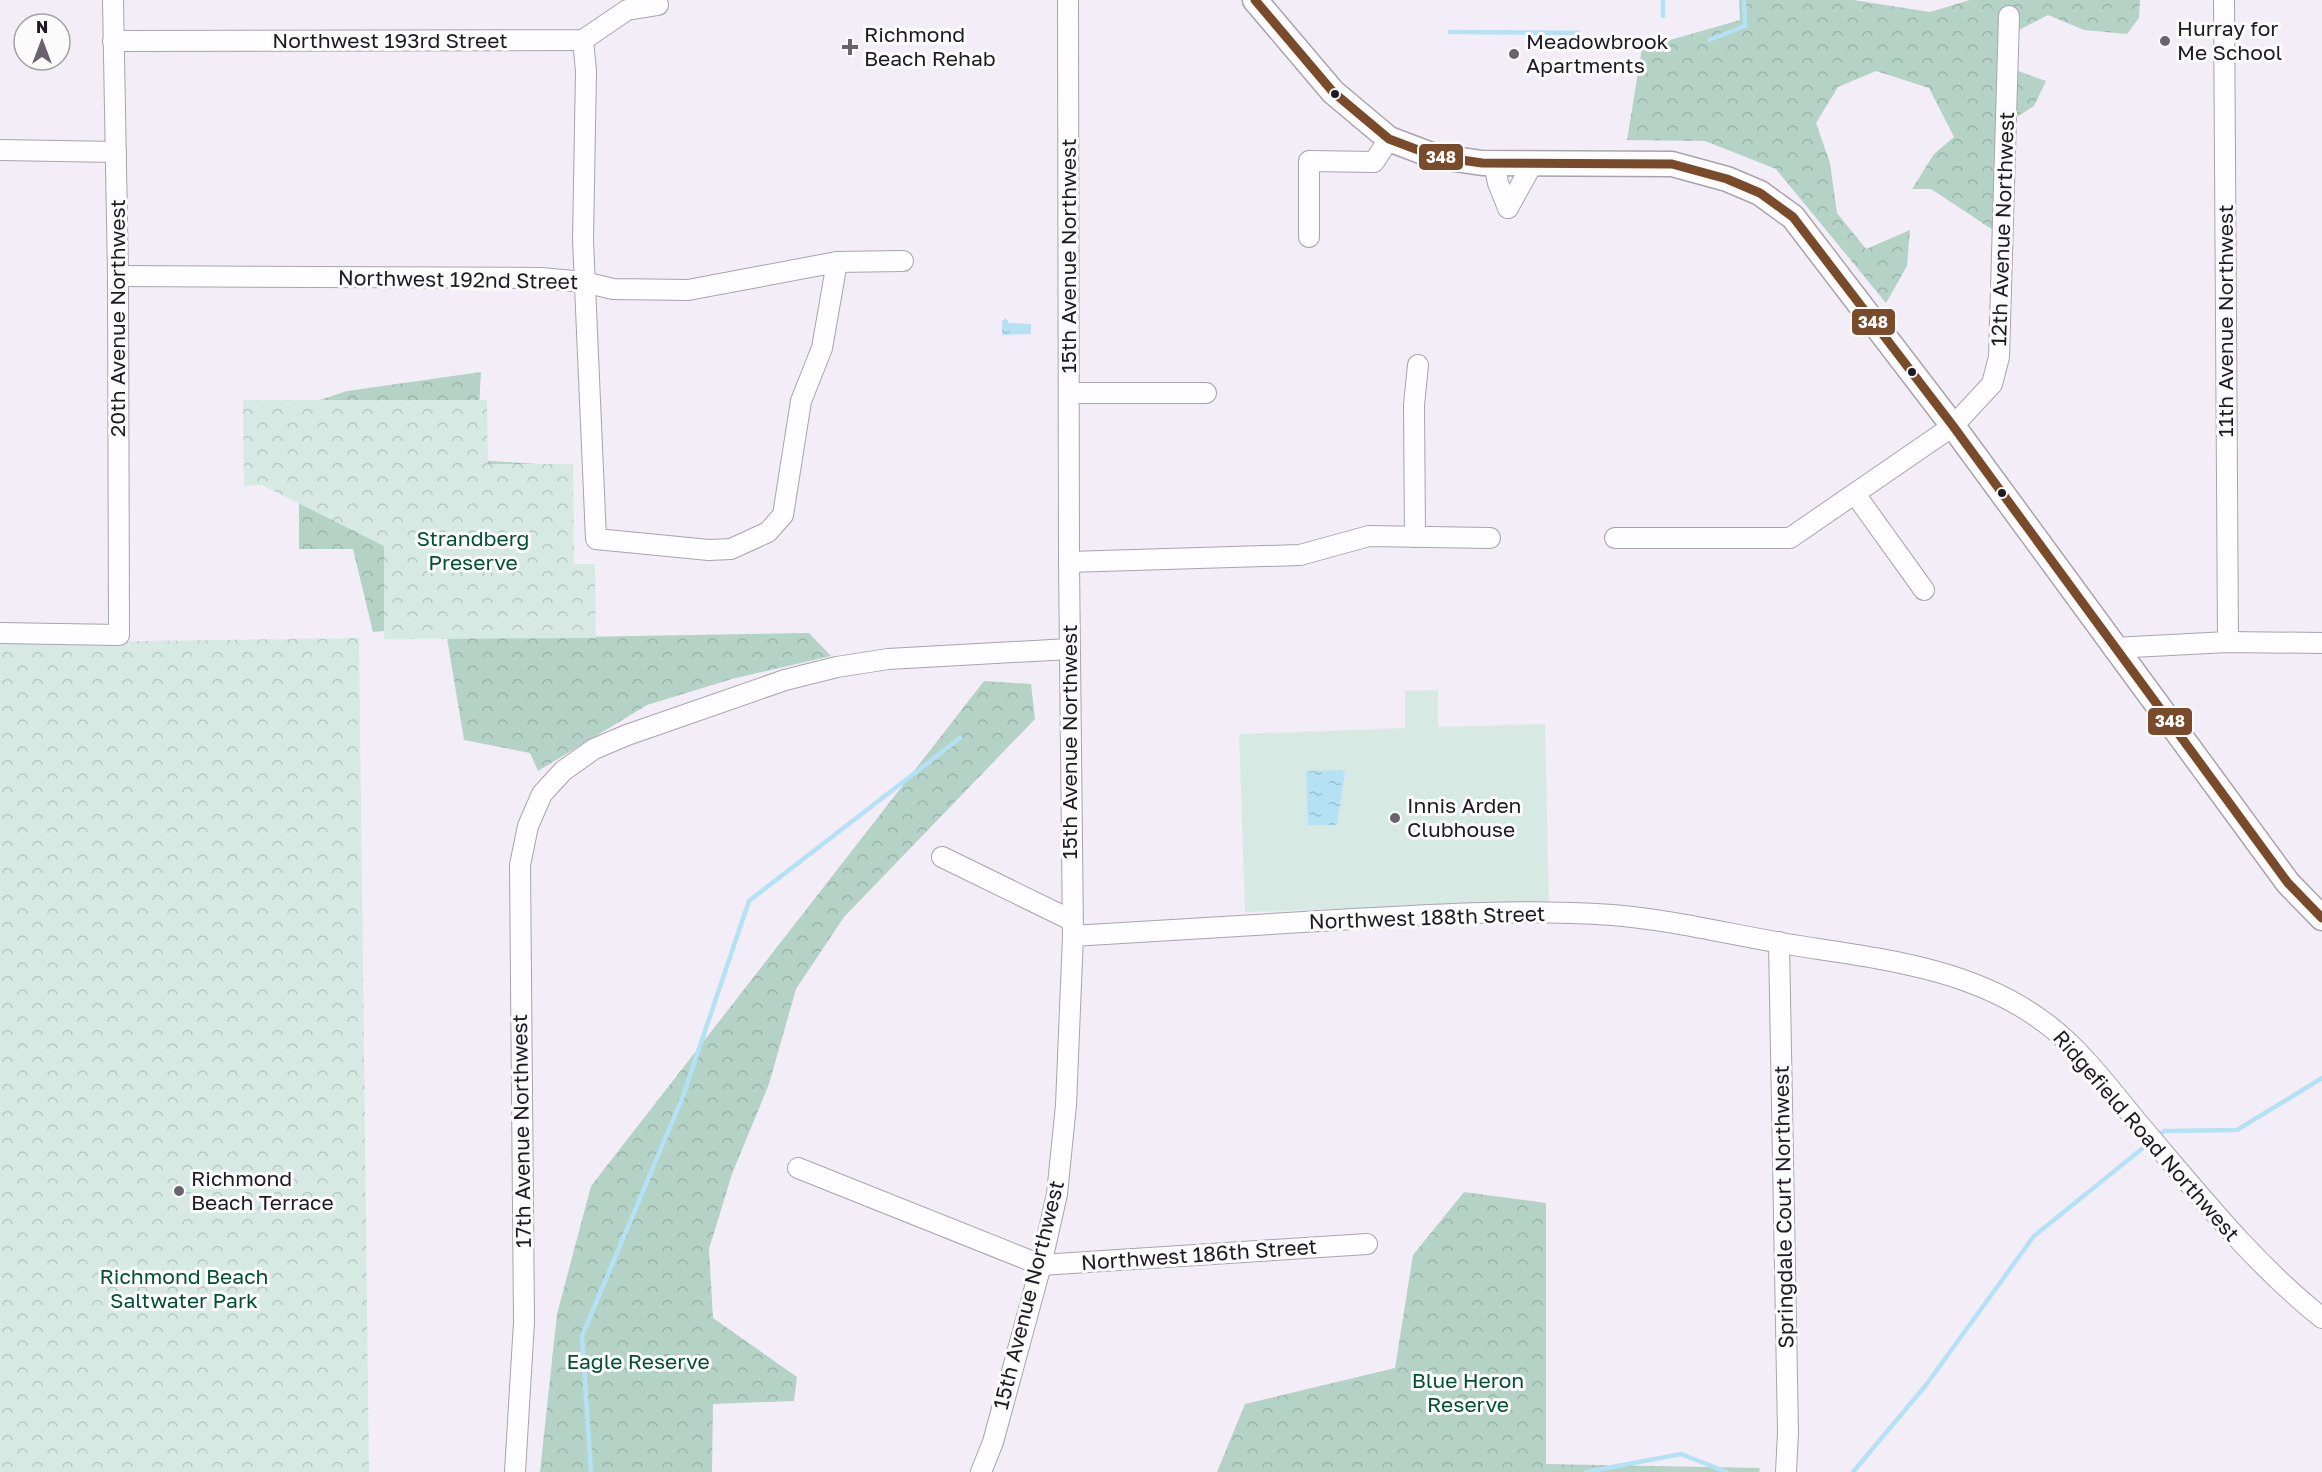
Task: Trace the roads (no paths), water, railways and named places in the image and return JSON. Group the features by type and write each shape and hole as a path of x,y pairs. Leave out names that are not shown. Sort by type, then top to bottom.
{"main road":[{"path":"1255,0 1333,92 1389,139 1434,156 1494,163 1672,164 1727,179 1760,192 1793,218 1953,426 2113,648 2288,883 2322,918"}],"street":[{"name":"20th Avenue Northwest","path":"0,633 119,635 118,276 113,0"},
{"name":"15th Avenue Northwest","path":"981,1472 993,1442 1041,1265 1057,1194 1066,1105 1072,928 1068,562 1068,0"},
{"name":"11th Avenue Northwest","path":"2224,0 2228,642"},
{"path":"658,5 627,10 583,40 586,71 584,282 596,539 709,550 731,549 768,532 783,514 801,401 822,348 837,262"},
{"name":"12th Avenue Northwest","path":"1615,538 1790,538 1953,426 1992,384 1999,357 2009,16"},
{"name":"Northwest 193rd Street","path":"113,41 583,40"},
{"path":"1309,237 1309,160 1374,162 1389,139"},
{"path":"0,150 116,152"},
{"path":"1494,163 1498,183 1508,208 1533,163"},
{"name":"Northwest 192nd Street","path":"118,276 541,278 584,282 623,290 688,290 837,262 903,261"},
{"path":"1415,537 1414,405 1418,365"},
{"path":"1069,393 1206,393"},
{"path":"1855,494 1924,590"},
{"path":"1068,562 1300,555 1369,536 1490,538"},
{"path":"2113,648 2228,642 2322,643"},
{"name":"17th Avenue Northwest","path":"514,1472 524,1322 520,865 528,826 542,794 563,771 594,749 627,735 785,680 837,667 888,659 1069,649"},
{"name":"Northwest 188th Street","path":"942,857 1072,928 1457,913 1612,915 1703,926 1779,942"},
{"name":"Ridgefield Road Northwest","path":"1779,942 1879,958 1972,982 2012,1000 2046,1023 2082,1056 2225,1226 2264,1267 2322,1318"},
{"name":"Springdale Court Northwest","path":"1779,942 1788,1433 1786,1472"},
{"name":"Northwest 186th Street","path":"798,1167 1041,1265 1367,1244"}],"water":[{"path":"1006,318 1009,323 1031,324 1031,334 1002,335 1002,321"},
{"path":"1342,770 1345,773 1337,825 1308,825 1306,771"}],"waterway":[{"path":"1663,0 1663,16"},
{"path":"1709,40 1745,26 1744,0"},
{"path":"1450,32 1579,33"},
{"path":"591,1472 582,1336 683,1096 749,901 960,738"},
{"path":"2156,1138 2164,1131 2237,1130 2322,1078"},
{"path":"1853,1472 1926,1385 2034,1236 2149,1143"},
{"path":"1586,1472 1681,1454 1727,1472"}],"place":[{"name":"Hurray for Me School","path":"2165,41"},
{"name":"Richmond Beach Rehab","path":"850,47"},
{"name":"Meadowbrook Apartments","path":"1514,54"},
{"name":"Innis Arden Clubhouse","path":"1395,818"},
{"name":"Richmond Beach Terrace","path":"179,1191"}],"park label":[{"name":"Strandberg Preserve","path":"473,551"},
{"name":"Richmond Beach Saltwater Park","path":"184,1289"},
{"name":"Eagle Reserve","path":"638,1362"},
{"name":"Blue Heron Reserve","path":"1468,1393"}]}
